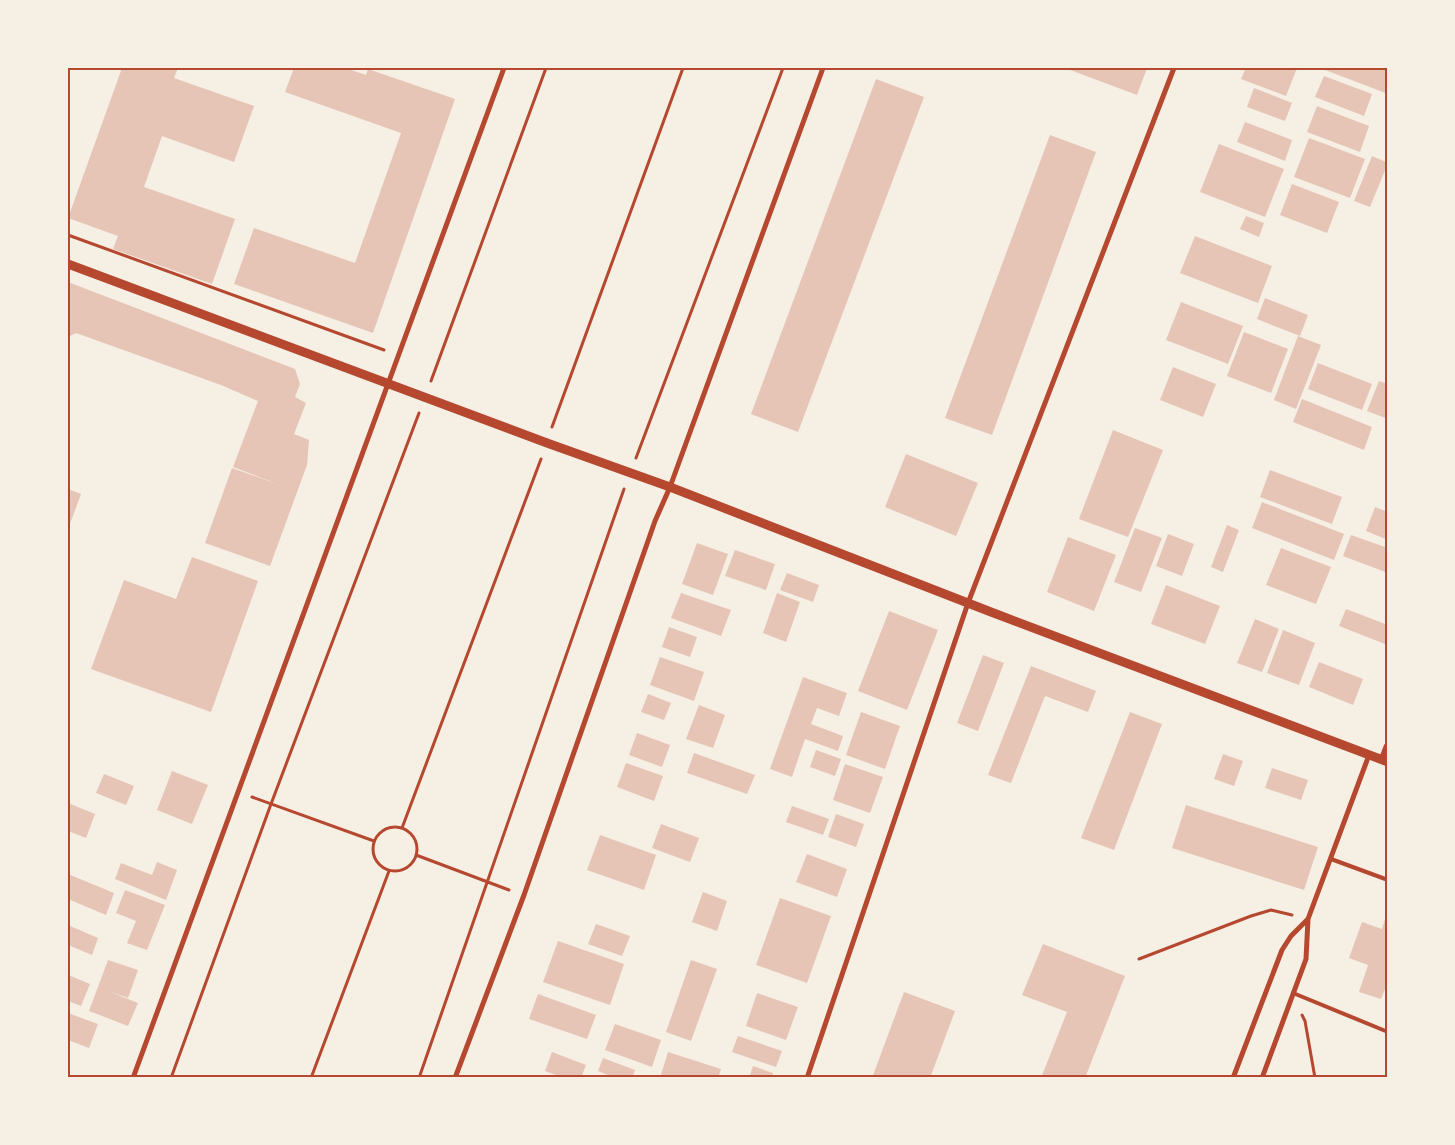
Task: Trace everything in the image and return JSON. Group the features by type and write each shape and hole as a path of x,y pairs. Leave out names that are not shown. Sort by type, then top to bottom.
{"street":[{"path":"134,1078 237,792 504,68"},
{"path":"456,1078 524,895 656,521 823,68"},
{"path":"807,1078 968,603 1174,68"},
{"path":"68,264 388,382 425,398 670,487 968,603 1385,761 1388,747"},
{"path":"1262,1078 1306,959 1308,919 1369,754"},
{"path":"1234,1078 1282,950 1291,936 1308,919"}],"lane":[{"path":"1331,859 1388,880"},
{"path":"1293,993 1388,1032"}],"path":[{"path":"171,1078 546,68"},
{"path":"419,1078 630,472 783,68"},
{"path":"68,235 387,351"},
{"path":"237,792 374,841"},
{"path":"390,828 402,828 410,832 416,841 416,854 413,863 396,872 382,868 374,858 372,850 374,841 380,833 390,828"},
{"path":"416,854 524,895"},
{"path":"311,1078 389,871"},
{"path":"1139,959 1271,910 1308,919"},
{"path":"1293,993 1305,1022 1315,1078"}],"building":[{"path":"122,68 178,68 174,78 254,106 234,162 162,136 144,187 235,219 212,284 113,249 118,236 68,218"},
{"path":"294,68 345,68 366,75 368,69 455,99 373,333 234,284 254,228 355,263 401,133 285,92"},
{"path":"1065,68 1147,68 1137,95"},
{"path":"1246,68 1297,68 1286,96 1241,79"},
{"path":"1320,68 1388,68 1388,94"},
{"path":"1324,76 1372,94 1364,116 1315,97"},
{"path":"876,79 924,97 798,432 751,414"},
{"path":"1254,88 1292,103 1285,121 1247,107"},
{"path":"1317,106 1369,126 1360,152 1307,132"},
{"path":"1245,122 1292,140 1285,161 1237,142"},
{"path":"1050,135 1096,152 992,435 945,418"},
{"path":"1309,138 1365,159 1350,198 1294,177"},
{"path":"1219,144 1284,169 1265,217 1200,192"},
{"path":"1372,156 1388,163 1370,207 1354,201"},
{"path":"1292,184 1339,202 1327,233 1280,215"},
{"path":"1246,216 1264,223 1259,237 1240,229"},
{"path":"1195,236 1272,266 1258,303 1180,273"},
{"path":"68,282 295,369 300,384 295,397 306,403 294,434 309,440 307,465 270,566 205,543 232,468 280,485 233,467 258,401 221,385 76,333 68,337"},
{"path":"1265,298 1308,315 1300,336 1257,319"},
{"path":"1181,302 1243,326 1228,364 1166,340"},
{"path":"1244,332 1288,349 1271,393 1227,376"},
{"path":"1298,336 1321,345 1296,409 1274,400"},
{"path":"1318,363 1372,384 1362,410 1308,389"},
{"path":"1173,367 1216,384 1203,417 1160,400"},
{"path":"1379,381 1388,384 1388,419 1367,411"},
{"path":"1302,399 1372,427 1364,450 1293,422"},
{"path":"1113,430 1163,450 1128,537 1079,519"},
{"path":"906,454 978,483 956,536 885,507"},
{"path":"1270,470 1342,497 1332,524 1260,497"},
{"path":"68,489 81,494 68,529"},
{"path":"1262,502 1344,534 1334,560 1252,528"},
{"path":"1375,507 1388,512 1388,540 1366,531"},
{"path":"1227,525 1239,530 1223,572 1211,567"},
{"path":"1135,528 1162,538 1141,592 1114,582"},
{"path":"1168,534 1194,544 1182,576 1156,566"},
{"path":"1351,535 1388,548 1388,573 1343,556"},
{"path":"1068,537 1116,555 1094,611 1047,592"},
{"path":"697,543 728,554 713,595 682,584"},
{"path":"1281,548 1331,567 1316,604 1266,585"},
{"path":"735,550 775,564 766,590 725,576"},
{"path":"192,557 258,581 211,712 91,669 124,580 176,599"},
{"path":"787,573 819,585 813,602 780,590"},
{"path":"1166,585 1220,606 1205,644 1151,624"},
{"path":"681,593 731,610 721,636 671,618"},
{"path":"777,593 800,602 786,642 763,633"},
{"path":"1346,609 1388,625 1388,639 1385,644 1339,626"},
{"path":"889,611 938,630 907,710 858,691"},
{"path":"1255,619 1279,629 1262,672 1237,663"},
{"path":"669,627 697,637 690,657 662,647"},
{"path":"1283,630 1315,643 1299,685 1267,673"},
{"path":"983,655 1004,663 978,731 957,723"},
{"path":"660,657 704,672 694,701 650,685"},
{"path":"1319,662 1363,679 1353,705 1309,687"},
{"path":"1031,666 1096,691 1088,712 1045,696 1011,783 988,775"},
{"path":"803,677 847,693 839,716 817,708 811,724 843,736 838,751 805,739 792,777 770,769"},
{"path":"648,694 671,703 664,720 641,712"},
{"path":"699,705 725,715 713,748 686,739"},
{"path":"861,712 900,726 885,769 846,755"},
{"path":"1130,712 1162,724 1114,850 1081,838"},
{"path":"637,733 670,745 662,767 629,755"},
{"path":"816,750 841,759 835,776 810,767"},
{"path":"694,753 755,775 747,794 687,773"},
{"path":"1223,754 1243,761 1234,786 1214,779"},
{"path":"626,763 663,776 654,801 617,787"},
{"path":"845,764 883,777 870,813 833,800"},
{"path":"1272,768 1308,780 1301,800 1265,788"},
{"path":"172,771 208,785 192,824 157,810"},
{"path":"104,774 134,786 126,805 96,793"},
{"path":"68,803 95,814 86,838 68,831"},
{"path":"1186,805 1318,847 1304,890 1172,848"},
{"path":"792,806 829,819 823,835 786,822"},
{"path":"836,814 864,824 856,847 828,837"},
{"path":"661,824 699,838 690,862 652,848"},
{"path":"600,835 656,855 644,890 587,870"},
{"path":"807,854 847,869 837,897 796,882"},
{"path":"157,862 177,870 166,900 115,879 121,863 152,875"},
{"path":"68,874 114,893 106,915 68,899"},
{"path":"125,890 165,905 147,950 127,943 136,921 116,913"},
{"path":"703,892 727,901 717,931 692,922"},
{"path":"780,898 831,916 807,983 756,965"},
{"path":"1387,912 1388,990 1385,989 1381,999 1359,992 1368,965 1349,958 1362,922 1382,929"},
{"path":"596,924 630,936 622,956 588,944"},
{"path":"68,925 98,938 92,955 68,945"},
{"path":"558,941 624,964 610,1005 543,982"},
{"path":"1043,944 1125,976 1085,1078 1041,1078 1067,1012 1022,995"},
{"path":"108,960 138,970 128,998 108,991 138,1003 128,1026 89,1011"},
{"path":"691,960 717,969 691,1041 666,1032"},
{"path":"68,975 90,984 81,1006 68,1001"},
{"path":"904,992 955,1011 930,1078 872,1078"},
{"path":"757,993 798,1007 786,1040 746,1026"},
{"path":"538,994 596,1015 587,1039 529,1019"},
{"path":"68,1013 98,1024 89,1048 68,1040"},
{"path":"615,1024 661,1040 652,1067 605,1050"},
{"path":"738,1036 782,1051 776,1067 732,1052"},
{"path":"552,1052 586,1065 581,1078 564,1078 545,1071"},
{"path":"668,1052 721,1069 718,1078 660,1078"},
{"path":"603,1058 635,1070 632,1078 615,1078 598,1071"},
{"path":"753,1066 773,1073 772,1078 749,1078"}]}
